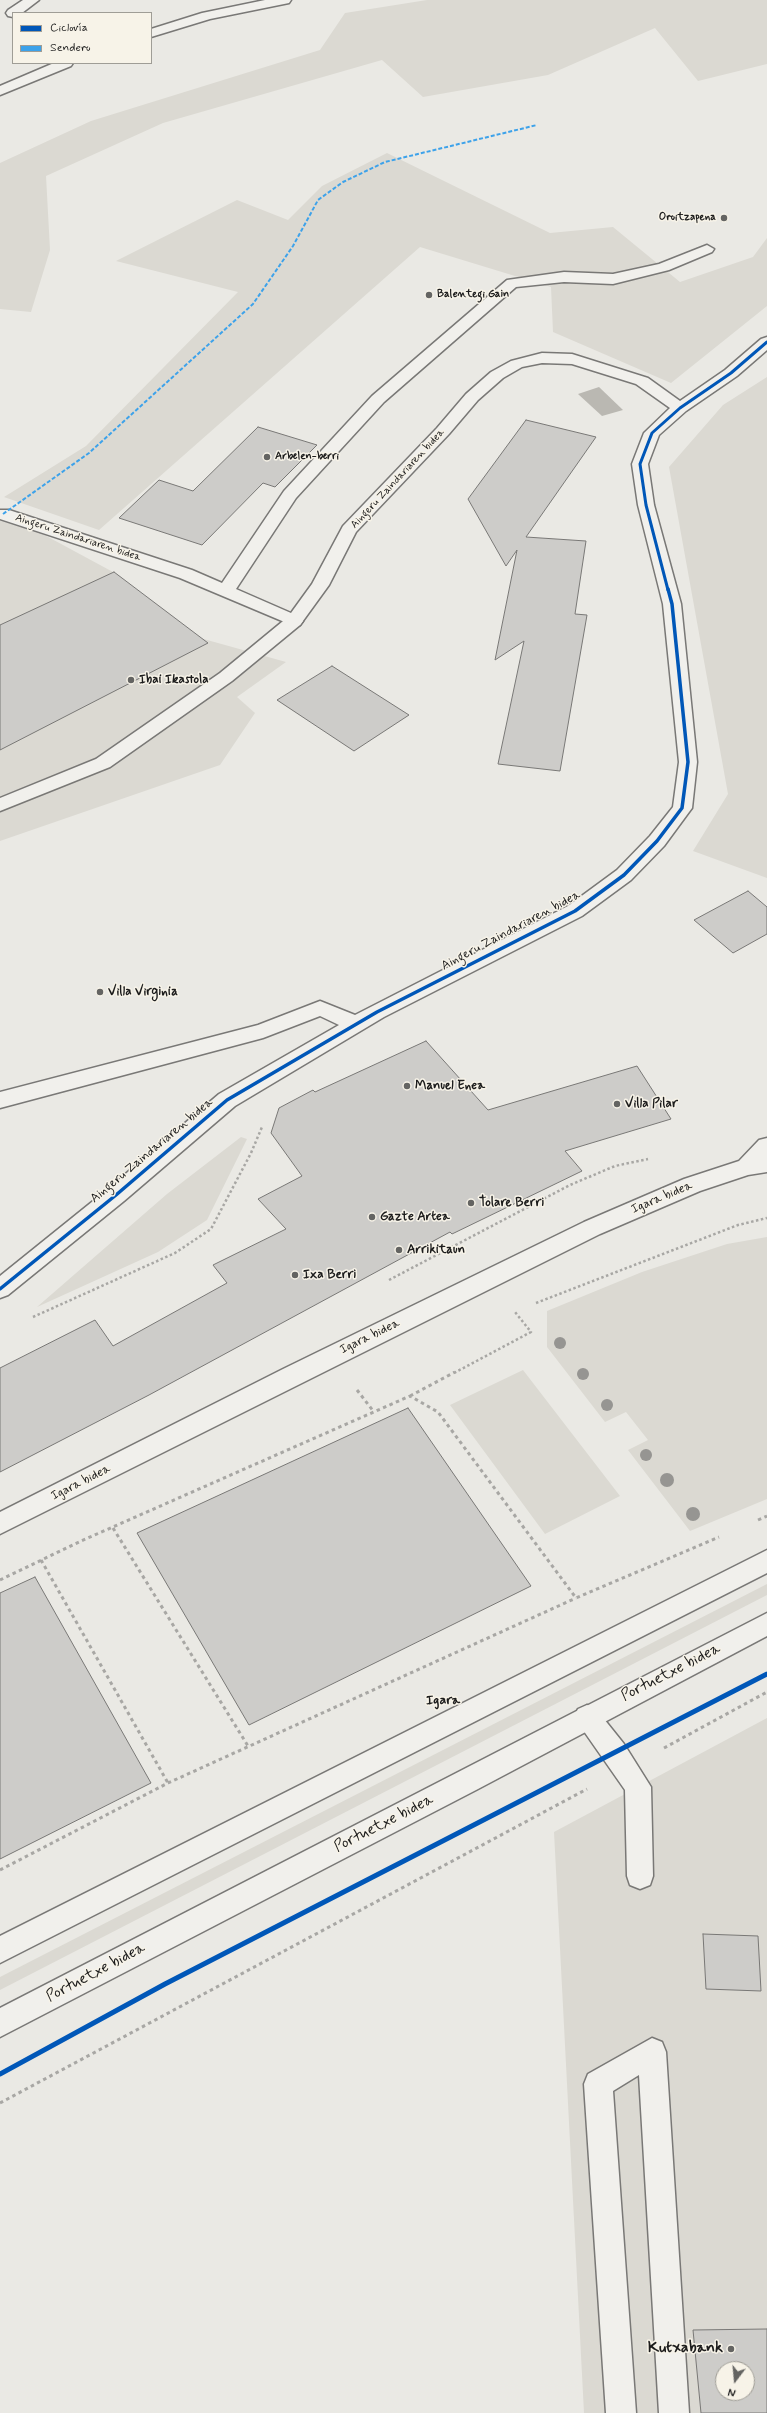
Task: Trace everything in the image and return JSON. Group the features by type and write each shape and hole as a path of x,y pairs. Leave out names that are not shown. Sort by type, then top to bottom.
{"main road":[{"path":"14,12 32,0"},
{"path":"152,33 207,16 284,0"},
{"path":"0,22 12,14"},
{"path":"0,91 64,64"},
{"path":"226,591 290,495 378,400 512,283 564,278 613,279 664,267 707,249"},
{"name":"Aingeru Zaindariaren bidea","path":"0,1289 116,1195 227,1100 356,1024 574,911 624,875 657,841 682,808 688,762 679,653 672,604 646,505 640,464 652,433 680,408 731,373 767,342"},
{"name":"Aingeru Zaindariaren bidea","path":"3,514 186,574 294,620 320,585 349,530 444,431 472,397 497,375 510,368 542,358 572,359 642,380 680,408"},
{"path":"0,805 103,763 226,677 294,620"},
{"path":"0,1100 263,1031 320,1008 356,1024"},
{"name":"Igara bidea","path":"0,1524 284,1380 592,1228 692,1185 757,1166 767,1146"},
{"path":"0,1950 767,1561"},
{"name":"Portuetxe bidea","path":"0,2023 469,1781 587,1717 767,1624"},
{"path":"587,1717 638,1787 640,1876"},
{"path":"621,2413 598,2084 652,2052 674,2413"}],"path":[{"path":"30,1318 175,1253 211,1229 260,1132"},
{"path":"530,1306 738,1225 767,1218"},
{"path":"508,1315 522,1309"},
{"path":"0,1580 40,1560 410,1396 531,1332 515,1312"},
{"path":"363,1385 356,1388 374,1412"},
{"path":"410,1396 438,1412 576,1598"},
{"path":"752,1522 767,1516"},
{"path":"113,1528 248,1746"},
{"path":"0,1870 168,1783 576,1598 723,1535"},
{"path":"40,1560 168,1783"},
{"path":"0,2103 380,1902 767,1692"}],"shaded area":[{"path":"427,0 767,0 767,64 698,81 655,28 548,75 423,97 382,60 163,123 46,176 50,250 31,312 0,309 0,163 91,121 320,50 345,13"},
{"path":"387,153 550,233 613,227 680,282 753,257 767,238 767,306 671,383 553,332 551,287 420,247 99,530 4,497 86,446 238,292 116,261 237,200 288,220 322,186"},
{"path":"767,377 767,878 693,851 728,794 669,467 723,405"},
{"path":"599,387 623,410 602,416 578,394"},
{"name":"Ibai Ikastola","path":"0,511 113,572 200,638 286,662 237,697 255,713 220,765 0,841"},
{"path":"241,1137 247,1139 207,1220 158,1252 37,1307 167,1194"},
{"path":"767,1237 767,1499 690,1531 628,1450 648,1440 626,1412 605,1422 547,1347 547,1311 642,1272 727,1244"},
{"path":"523,1370 620,1496 545,1534 450,1405"},
{"path":"767,1584 767,1595 0,1990 0,1977"},
{"path":"767,1718 767,2413 584,2413 554,1832"}],"building":[{"path":"526,420 596,437 526,537 586,541 575,614 587,615 560,771 498,764 524,641 495,660 517,550 506,566 468,499"},
{"path":"258,427 317,445 275,487 263,483 202,545 119,518 159,480 193,491"},
{"path":"114,572 208,643 0,750 0,625"},
{"path":"332,666 409,715 354,751 277,700"},
{"path":"748,891 767,907 767,934 733,953 694,920"},
{"path":"426,1041 488,1110 637,1066 671,1119 565,1151 582,1171 452,1234 450,1232 149,1395 0,1472 0,1368 95,1320 113,1346 227,1283 213,1265 286,1229 258,1199 302,1176 271,1133 279,1108 313,1090 315,1092"},
{"path":"408,1408 531,1586 249,1725 137,1533"},
{"path":"35,1577 151,1783 0,1859 0,1593"},
{"path":"703,1934 758,1936 761,1991 706,1989"},
{"name":"Kutxabank","path":"767,2329 767,2413 701,2413 693,2330"}],"marked path":[{"path":"3,514 89,453 253,304 293,246 318,200 343,182 385,162 537,125"}],"cycle path":[{"path":"0,1289 116,1195 227,1100 377,1012 575,911 624,875 657,841 682,808 688,762 672,604 646,505 640,464 652,433 680,408 731,373 767,342"},
{"path":"0,2074 165,1984 767,1674"}],"place":[{"name":"Oroitzapena","path":"724,218"},
{"name":"Balentegi Gain","path":"429,295"},
{"name":"Arbelen-berri","path":"267,457"},
{"name":"Ibai Ikastola","path":"131,680"},
{"name":"Villa Virginia","path":"100,992"},
{"name":"Manuel Enea","path":"407,1086"},
{"name":"Villa Pilar","path":"617,1104"},
{"name":"Tolare Berri","path":"471,1203"},
{"name":"Gazte Artea","path":"372,1217"},
{"name":"Arrikitaun","path":"399,1250"},
{"name":"Ixa Berri","path":"295,1275"},
{"name":"Kutxabank","path":"731,2349"}],"district":[{"name":"Igara","path":"443,1701"}]}
